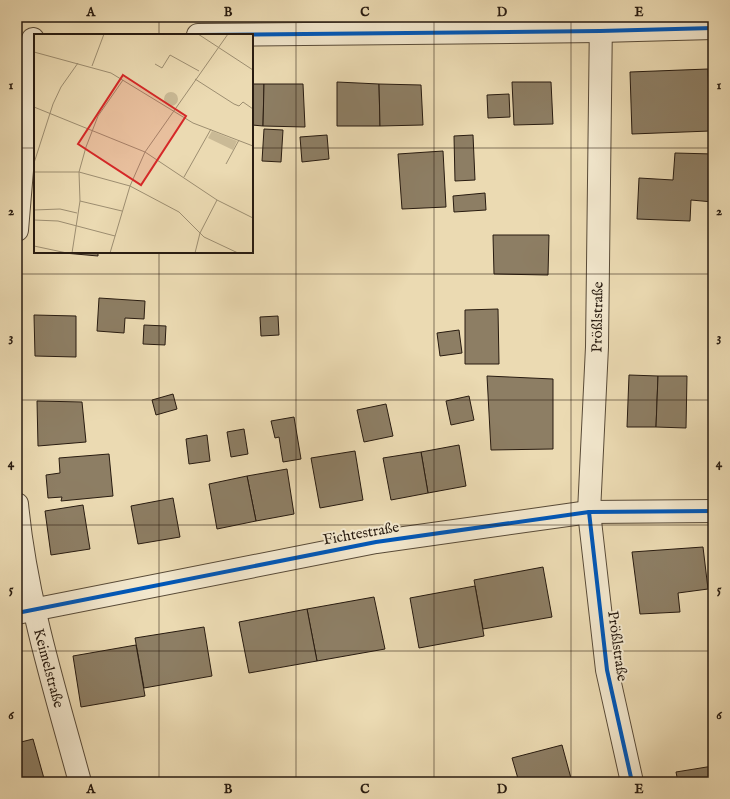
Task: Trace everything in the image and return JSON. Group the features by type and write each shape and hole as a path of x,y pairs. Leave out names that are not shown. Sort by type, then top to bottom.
{"street":[{"path":"235,34 600,24 713,28"},
{"name":"Prößlstraße","path":"600,24 597,347 589,512 607,670 632,782"},
{"path":"17,230 28,39"},
{"name":"Keimelstraße","path":"17,504 25,612 80,782"},
{"name":"Fichtestraße","path":"25,612 376,542 589,512 713,510"}],"building":[{"path":"708,69 710,131 632,134 630,72"},
{"path":"337,82 379,84 380,126 337,126"},
{"path":"512,82 551,82 553,124 514,125"},
{"path":"253,84 264,84 263,126 253,125"},
{"path":"264,84 303,84 305,127 263,126"},
{"path":"379,84 421,85 423,125 380,126"},
{"path":"509,94 510,117 488,118 487,95"},
{"path":"264,129 283,130 281,162 262,161"},
{"path":"327,135 329,159 302,162 300,137"},
{"path":"473,135 475,180 455,181 454,136"},
{"path":"443,151 446,207 402,209 398,154"},
{"path":"675,153 713,154 713,202 691,200 690,221 637,219 639,178 673,180"},
{"path":"485,193 486,210 454,212 453,196"},
{"path":"493,235 549,235 548,275 494,274"},
{"path":"64,253 98,253 98,256"},
{"path":"99,298 145,301 144,319 125,318 124,333 97,331"},
{"path":"498,309 499,364 465,364 465,310"},
{"path":"34,315 76,316 76,357 35,356"},
{"path":"278,316 279,335 261,336 260,317"},
{"path":"144,325 166,326 165,345 143,344"},
{"path":"459,330 462,353 440,356 437,333"},
{"path":"629,375 658,376 656,427 627,427"},
{"path":"487,376 553,379 553,449 491,450"},
{"path":"658,376 687,376 686,428 656,427"},
{"path":"173,394 177,409 156,415 152,400"},
{"path":"469,396 474,420 451,425 446,401"},
{"path":"37,401 82,402 86,442 38,446"},
{"path":"386,404 393,436 364,442 357,410"},
{"path":"294,417 301,459 283,462 279,437 275,438 271,421"},
{"path":"244,429 248,454 231,457 227,432"},
{"path":"207,435 210,461 189,464 186,439"},
{"path":"459,445 466,486 428,493 421,452"},
{"path":"355,451 363,500 320,508 311,458"},
{"path":"421,452 428,493 391,500 383,458"},
{"path":"109,454 113,496 61,501 62,497 48,498 46,475 60,473 59,458"},
{"path":"287,469 294,514 256,521 247,476"},
{"path":"247,476 256,521 217,529 209,484"},
{"path":"173,498 180,537 138,544 131,506"},
{"path":"83,505 90,549 51,555 45,511"},
{"path":"703,547 708,589 678,593 680,612 640,614 632,552"},
{"path":"543,567 552,617 483,629 474,580"},
{"path":"475,586 484,636 419,648 410,598"},
{"path":"374,597 385,649 317,661 307,609"},
{"path":"307,609 317,661 249,673 239,622"},
{"path":"204,627 212,676 144,688 135,638"},
{"path":"136,645 145,696 81,707 73,656"},
{"path":"33,739 45,782 17,782 17,743"},
{"path":"562,745 572,782 519,782 512,758"},
{"path":"713,766 713,782 678,782 676,772"},
{"path":"476,778 477,782 462,782"}],"cycle path":[{"path":"253,34 600,31 713,28"},
{"path":"17,613 376,542 589,512 713,511"},
{"path":"589,512 607,670 632,782"}]}
